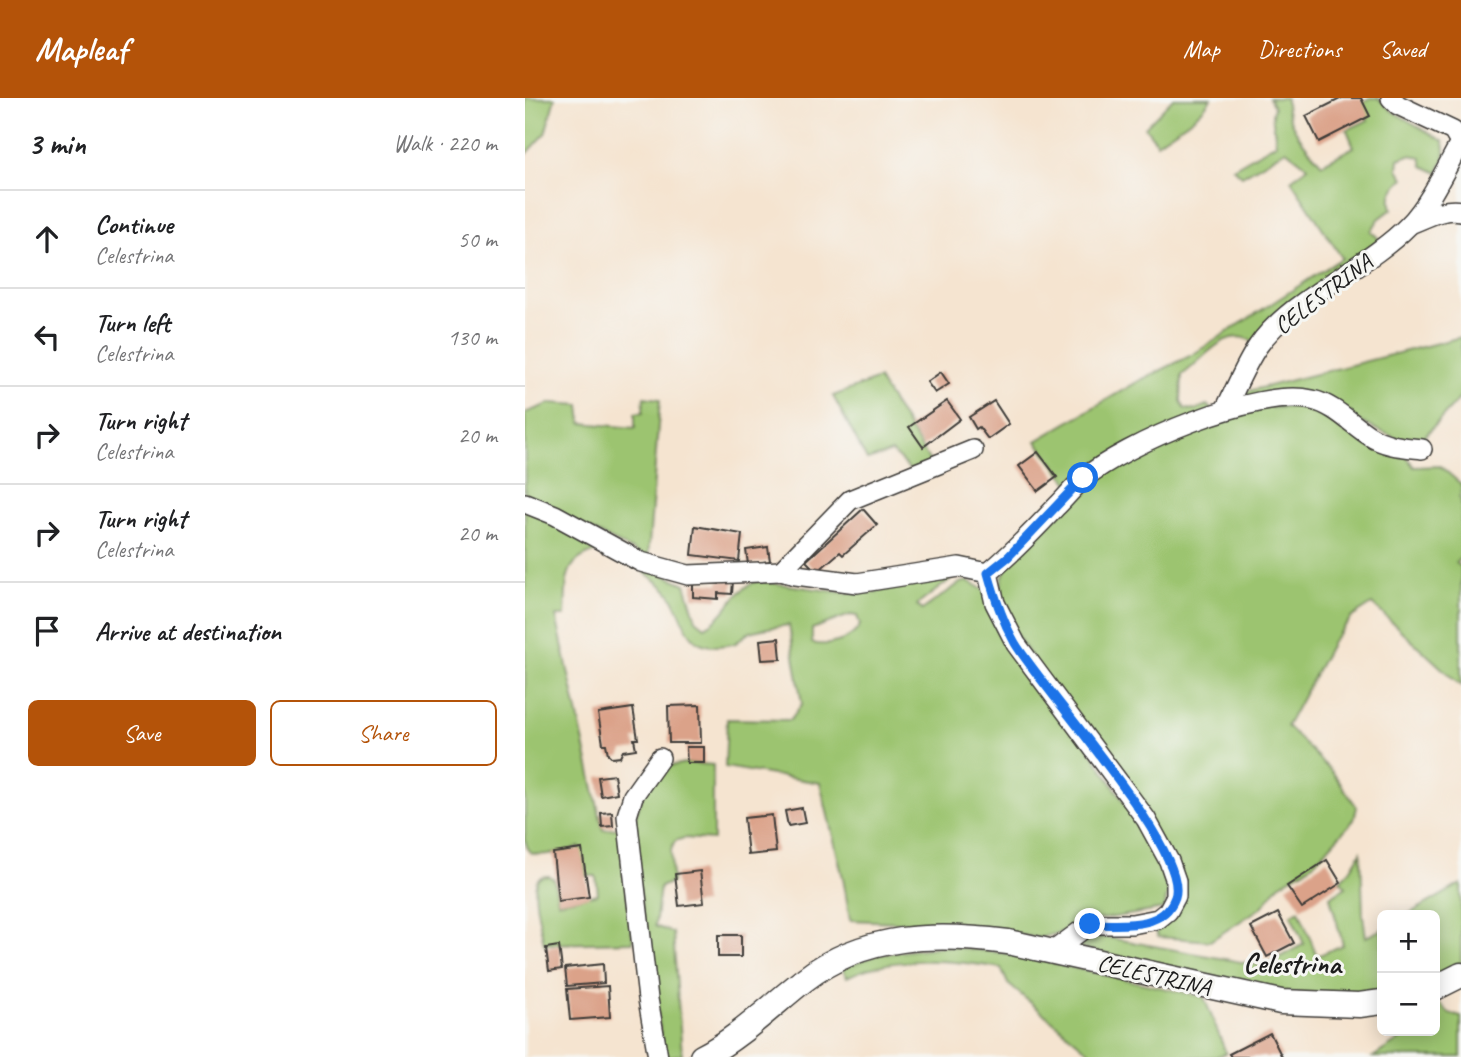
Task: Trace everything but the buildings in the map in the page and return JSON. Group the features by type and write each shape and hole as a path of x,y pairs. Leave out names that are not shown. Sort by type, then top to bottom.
{"street":[{"name":"CELESTRINA","path":"1226,408 1258,346 1280,323 1370,259 1410,224 1460,143 1453,131 1398,105 1391,98"},
{"name":"CELESTRINA","path":"1410,224 1439,212 1461,211"},
{"path":"525,503 555,514 641,562 688,575 781,571 857,583 959,567 988,573 1008,557 1083,478 1137,444 1226,408 1291,398 1310,399 1328,406 1372,438 1389,444 1422,449"},
{"path":"781,571 850,500 973,450"},
{"name":"CELESTRINA","path":"988,573 995,603 1016,644 1146,819 1169,861 1176,881 1176,896 1168,911 1158,919 1132,924 1090,924 1052,952"},
{"path":"658,1057 648,999 627,816 633,796 660,758"},
{"name":"CELESTRINA","path":"702,1057 732,1038 807,977 832,961 863,948 928,936 981,939 1052,952 1281,1002 1359,1005 1377,1003"},
{"path":"1440,986 1461,975"}],"green space":[{"path":"525,98 555,98 545,134 525,156"},
{"path":"1173,98 1211,98 1194,117 1157,143 1145,127"},
{"path":"1269,98 1286,98 1292,125 1322,164 1354,147 1347,130 1368,120 1361,104 1370,98 1378,98 1392,111 1443,141 1443,161 1438,173 1423,166 1421,157 1409,155 1399,159 1398,169 1404,178 1392,192 1392,209 1379,219 1371,231 1380,240 1254,343 1244,338 1224,341 1182,375 1181,401 1185,409 1195,410 1207,405 1212,410 1072,487 1036,441 1139,381 1192,355 1342,258 1291,180 1308,167 1286,150 1242,176 1233,168 1276,143 1272,114 1274,107"},
{"path":"1461,337 1461,397 1420,441 1411,445 1327,407 1240,405 1240,387 1245,392"},
{"path":"878,379 931,463 910,470 892,452 867,460 833,396"},
{"path":"644,397 660,399 648,558 525,497 525,413 551,403 580,405 582,423 635,428 635,413 643,412"},
{"path":"1308,407 1369,446 1406,456 1414,467 1440,466 1461,484 1461,558 1456,563 1461,567 1461,686 1372,604 1352,617 1333,640 1287,726 1333,773 1357,807 1354,820 1312,865 1279,885 1262,907 1210,941 1158,937 1156,932 1173,918 1167,856 1010,625 1002,600 1002,578 1011,562 1096,479 1155,445 1237,414 1262,408"},
{"path":"525,506 604,543 599,551 578,560 572,567 567,583 565,616 556,616 603,830 619,828 633,942 544,944 535,891 538,879 549,876 554,879 558,902 598,894 596,876 586,876 580,847 538,854 528,850 525,840"},
{"path":"644,566 685,584 696,620 705,627 719,617 742,591 757,581 846,593 875,592 933,572 959,573 917,605 922,610 960,583 968,581 987,592 1141,828 1157,859 1168,891 1164,909 1079,923 1062,932 1039,938 964,925 850,920 843,878 820,783 725,767 727,719 790,720 802,704 789,625 751,632 733,644 705,645 691,635 668,591 645,573","holes":["850,615 857,616 860,625 846,639 832,643 812,643 812,629"]},
{"path":"686,763 713,765 713,840 684,838 675,841 671,850 672,882 660,887 655,926 673,933 682,1055 664,1057 631,830 648,778 664,767"},
{"path":"1361,852 1366,937 1377,932 1377,993 1362,996 1292,993 1079,948 1088,938 1110,938 1263,966 1304,944 1291,915 1299,910 1317,956 1343,945 1330,897 1346,887 1340,880"},
{"path":"1461,884 1461,964 1440,975 1440,910 1416,910"},
{"path":"944,946 1011,954 1204,997 1226,1053 1216,1057 1096,1057 1008,984 1001,968 943,961 903,962 865,970 847,977 842,968 877,955"},
{"path":"1440,1004 1450,1014 1461,1017 1461,1057 1373,1057 1405,1036 1440,1036"}],"district":[{"name":"Celestrina","path":"1292,963"}],"route":[{"path":"1083,478 1008,557 988,573 995,603 1016,644 1146,819 1169,861 1176,881 1176,896 1168,911 1158,919 1132,924 1090,924"}]}
